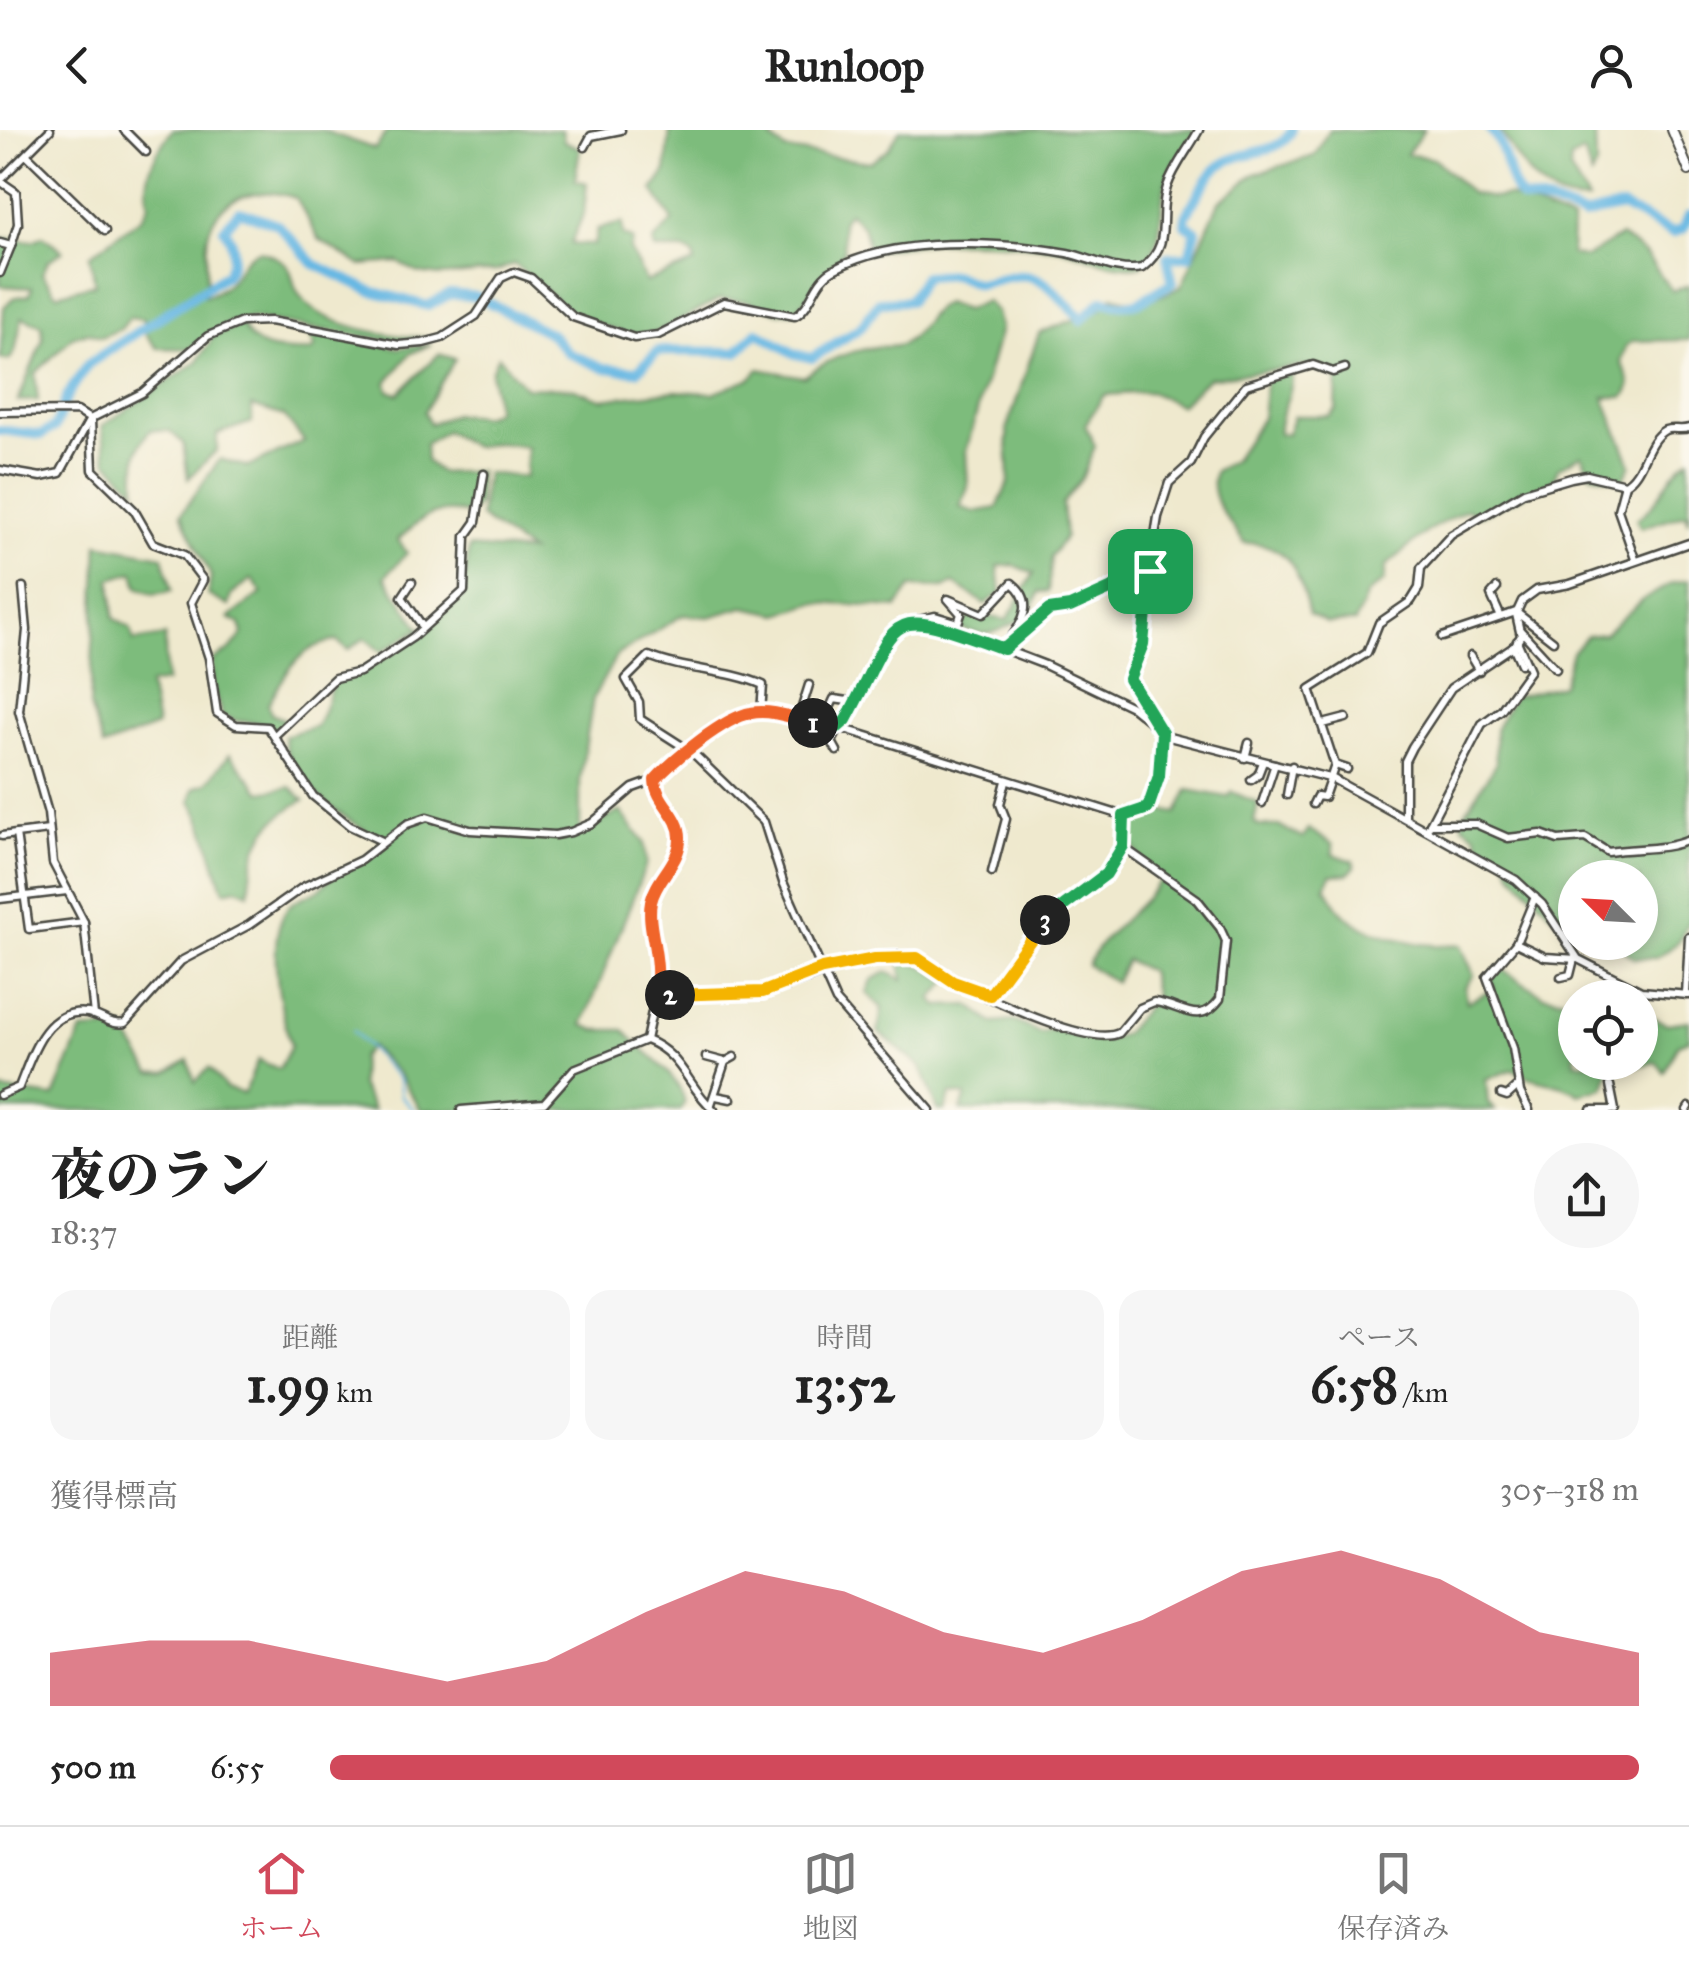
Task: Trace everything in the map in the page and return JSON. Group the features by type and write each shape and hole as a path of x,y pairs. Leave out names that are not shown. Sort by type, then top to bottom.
{"main road":[{"path":"1672,130 1689,172"}],"street":[{"path":"0,273 18,224 16,192 1,178 50,130"},
{"path":"124,130 146,152"},
{"path":"585,148 592,136 620,130"},
{"path":"0,470 41,478 60,473 90,418 142,393 208,336 234,324 270,322 400,345 442,338 476,316 502,276 518,272 531,278 573,317 622,336 646,338 724,302 794,316 804,310 818,283 836,268 911,244 1064,252 1119,268 1142,268 1152,259 1164,232 1165,196 1172,175 1199,130"},
{"path":"27,154 106,232"},
{"path":"0,244 10,246"},
{"path":"1154,724 1150,708 1129,679 1143,644 1150,571 1166,486 1191,463 1204,437 1246,385 1313,364 1333,372 1344,368"},
{"path":"0,412 66,411 90,418"},
{"path":"90,418 92,470 134,510 153,543 184,555 203,580 192,603 209,658 217,713 236,726 264,725 275,735 313,796 350,826 382,841"},
{"path":"1312,804 1317,796 1324,797 1335,765 1310,688 1367,653 1379,623 1416,594 1421,568 1451,535 1524,492 1570,478 1587,476 1624,484 1632,480 1660,434 1668,428 1689,428"},
{"path":"275,735 335,678 360,672 423,627 464,591 466,536 476,522 484,474"},
{"path":"1624,484 1618,510 1635,559"},
{"path":"1442,637 1516,612 1537,590 1570,584 1689,543"},
{"path":"1006,646 1049,610 1070,607 1150,571"},
{"path":"412,582 402,598 423,627"},
{"path":"914,623 918,617 935,616 958,623 962,614 948,599 983,614 1012,583 1024,592 1026,607 1006,646"},
{"path":"23,587 26,630 19,711 33,748 54,863 84,922 94,1015"},
{"path":"1496,588 1491,595 1500,615"},
{"path":"1516,612 1520,631 1556,669"},
{"path":"1516,612 1553,641"},
{"path":"837,750 832,742 838,727 886,637 914,623 937,624 1006,646 1123,702 1162,733 1245,758 1333,778 1510,876 1535,896 1558,931"},
{"path":"1405,816 1405,762 1412,747 1451,688 1515,644 1520,631"},
{"path":"1515,644 1522,664"},
{"path":"1428,828 1482,724 1501,710 1530,670 1515,644"},
{"path":"761,712 764,690 758,683 688,665 672,666 649,656 626,678 639,702 640,719 688,750 768,828 783,882 839,1005 930,1110"},
{"path":"1470,656 1480,671"},
{"path":"798,720 809,685"},
{"path":"828,710 834,699 854,702"},
{"path":"0,1095 18,1087 32,1046 68,1015 94,1015 116,1024 126,1023 181,961 249,925 303,887 361,860 382,841 427,817 470,830 563,834 592,824 633,788 655,780 688,750 741,716 761,712 838,727 1124,816 1148,808 1159,776 1162,733"},
{"path":"1324,724 1346,718"},
{"path":"1245,758 1249,743"},
{"path":"1251,780 1258,775 1263,762"},
{"path":"1262,803 1275,764"},
{"path":"1335,765 1347,769"},
{"path":"1287,795 1292,766"},
{"path":"646,1040 660,960 650,906 656,888 678,854 680,837 655,780"},
{"path":"992,872 1006,820 1000,804 1006,782"},
{"path":"990,995 1044,922 1106,874 1123,846 1124,816"},
{"path":"1428,828 1476,824 1508,838 1541,834 1558,840 1585,838 1608,852 1636,846 1668,848 1689,840"},
{"path":"2,836 49,830"},
{"path":"16,834 29,929 84,922"},
{"path":"655,996 763,992 822,969 875,959 917,958 953,982 990,995 1052,1026 1108,1038 1154,1002 1195,1016 1216,1006 1226,941 1220,928 1198,899 1123,846"},
{"path":"0,900 67,891"},
{"path":"1529,1110 1519,1086 1513,1048 1487,977 1516,943 1535,896"},
{"path":"1658,994 1688,995 1689,937"},
{"path":"1516,943 1558,957"},
{"path":"1561,977 1570,975 1576,960"},
{"path":"1578,960 1613,980"},
{"path":"646,1040 681,1062 696,1095 712,1108 725,1062 734,1057"},
{"path":"461,1110 544,1103 574,1069 646,1040"},
{"path":"706,1056 725,1062"},
{"path":"1591,1110 1613,1110 1610,1085"},
{"path":"1501,1094 1507,1096 1519,1086"},
{"path":"716,1096 731,1099"}],"green space":[{"path":"172,130 322,130 375,149 388,130 562,130 564,141 580,148 575,180 587,183 584,212 571,244 594,245 597,229 622,223 623,235 633,240 630,250 646,282 695,263 693,255 683,250 655,250 653,242 673,221 653,190 666,171 670,130 774,130 772,140 786,150 870,162 888,149 900,130 1196,130 1167,180 1155,246 1142,265 1122,266 1060,249 988,242 915,244 869,253 864,228 848,212 842,222 844,251 795,312 779,313 747,301 720,299 656,333 626,334 577,317 514,264 497,271 440,276 418,273 398,262 360,265 319,239 296,198 257,193 233,201 215,218 207,246 205,296 225,286 246,258 260,251 283,261 304,301 329,318 382,333 431,337 399,342 251,318 229,323 190,349 157,348 144,332 144,319 130,317 121,329 101,337 88,332 72,337 35,374 38,400 18,401 43,339 42,325 22,317 15,352 9,360 0,359 4,307 13,298 29,295 32,288 0,286 0,238 33,241 43,236 63,251 48,261 42,274 57,294 95,284 90,255 141,218 149,204 147,184 152,165"},
{"path":"1329,130 1424,130 1407,154 1435,159 1470,193 1492,198 1508,196 1572,221 1571,254 1585,258 1621,236 1646,255 1672,291 1689,285 1689,340 1633,341 1626,346 1621,362 1629,380 1628,393 1624,397 1604,397 1631,465 1622,481 1591,474 1581,455 1558,468 1553,481 1479,516 1467,509 1429,530 1386,566 1384,581 1367,594 1355,622 1327,623 1309,614 1296,574 1283,554 1260,544 1244,543 1220,509 1213,481 1215,471 1234,460 1262,418 1266,380 1292,373 1279,426 1279,434 1287,434 1294,416 1328,416 1336,409 1337,378 1305,366 1208,378 1180,405 1150,392 1104,395 1085,425 1095,446 1082,478 1062,504 1065,537 1051,556 1048,592 1039,592 1029,619 993,632 959,628 972,614 1007,620 1034,573 1013,565 998,566 1001,593 985,604 953,583 944,588 911,587 897,608 816,603 779,614 744,607 709,617 683,615 617,655 593,698 580,780 580,833 620,811 644,842 647,862 583,1025 596,1030 624,1030 676,1082 685,1102 680,1110 421,1110 398,1074 371,1047 361,1057 360,1085 373,1110 0,1110 0,1090 54,1097 82,1031 123,1028 151,1073 167,1073 188,1060 195,1082 209,1068 227,1089 244,1093 258,1060 279,1069 291,1046 277,973 277,934 282,918 290,905 368,857 385,840 321,799 295,769 284,736 316,726 336,679 388,656 463,596 469,547 530,552 480,517 486,473 525,477 527,447 500,443 473,447 446,431 425,444 426,461 441,473 479,471 478,505 469,514 430,515 398,540 407,553 385,577 420,628 381,652 365,638 348,650 337,641 312,648 287,672 268,704 271,714 286,720 276,730 222,715 213,689 212,661 230,650 243,634 240,624 229,618 262,593 252,579 232,594 229,606 208,595 211,576 181,514 220,459 248,467 304,441 284,416 252,406 252,422 217,434 217,450 188,479 183,443 170,431 151,430 138,450 136,490 107,461 102,426 197,362 214,336 242,324 253,341 281,351 313,351 315,346 307,331 399,348 431,344 410,354 387,382 389,391 398,394 439,354 455,359 424,412 430,424 454,414 484,416 496,410 491,372 498,356 525,387 572,388 601,399 675,391 713,393 751,378 759,369 804,377 847,354 900,345 945,303 965,310 986,301 996,312 1000,329 966,451 968,487 960,507 974,512 997,508 1009,481 1007,429 1039,333 1099,310 1113,296 1147,300 1181,287 1219,202 1255,174 1314,156"},
{"path":"1500,130 1595,130 1596,166 1591,176 1584,152 1571,159 1570,170 1588,201 1571,201 1545,190 1525,169"},
{"path":"1689,458 1689,522 1686,513 1641,528 1636,519"},
{"path":"98,544 163,556 172,591 154,594 138,587 134,572 111,579 114,618 130,628 134,641 165,636 166,682 149,685 157,726 103,747 90,706"},
{"path":"1689,580 1689,920 1679,942 1658,957 1658,860 1558,860 1558,918 1555,917 1512,873 1505,857 1480,844 1476,834 1463,825 1463,816 1496,763 1495,730 1513,697 1562,685 1572,652 1587,636 1604,634 1643,600 1672,583"},
{"path":"230,754 261,792 291,787 304,800 278,817 262,837 253,861 249,893 237,888 224,891 206,833 191,801 194,788 207,783"},
{"path":"1188,790 1227,797 1232,792 1258,803 1254,822 1259,826 1279,826 1303,838 1308,829 1333,844 1333,854 1353,861 1355,867 1348,874 1331,875 1325,887 1340,909 1381,934 1432,945 1461,945 1474,975 1465,987 1467,1002 1493,989 1491,976 1498,967 1543,995 1558,998 1558,1080 1606,1080 1604,1088 1579,1094 1513,1069 1486,1080 1488,1103 1495,1110 961,1110 966,1096 951,1094 945,1110 938,1110 921,1067 878,1032 882,1008 867,993 872,980 887,972 903,980 900,963 920,964 948,982 932,999 938,1006 969,1005 993,1023 1014,1021 1040,1033 1053,1029 1104,1041 1124,1034 1155,997 1149,971 1126,960 1115,982 1087,965 1104,940 1163,876 1147,870 1124,829 1153,808 1177,813"},
{"path":"1658,1020 1667,1024 1689,1021 1689,1040 1678,1044 1664,1072 1658,1064"}],"waterway":[{"path":"0,430 41,435 55,427 67,396 88,364 225,275 233,252 224,229 239,211 277,224 314,264 371,291 428,306 450,294 478,297 551,334 568,353 604,368 637,371 658,351 737,352 757,332 795,354 812,358 860,328 879,302 909,301 924,276 953,274 977,284 1030,276 1049,286 1081,320 1103,300 1125,305 1141,301 1173,283 1167,257 1189,256 1196,231 1185,224 1186,216 1216,169 1235,158 1277,145 1292,130"},
{"path":"1490,130 1501,146 1512,182 1522,199 1583,216 1622,207 1672,233 1683,229 1689,215"},
{"path":"353,1031 399,1080 401,1096 414,1110"}],"route":[{"path":"1150,571 1143,644 1129,679 1162,733 1155,790 1148,808 1124,816 1120,833 1123,846 1106,874 1044,922 1020,950 997,989 990,995 953,982 917,958 875,959 822,969 763,992 655,996 660,960 650,906 656,888 678,854 680,829 658,794 655,780 678,756 746,714 761,712 838,727 846,720 883,642 900,626 937,624 1004,649 1049,610 1070,607 1098,591 1150,571"}]}
